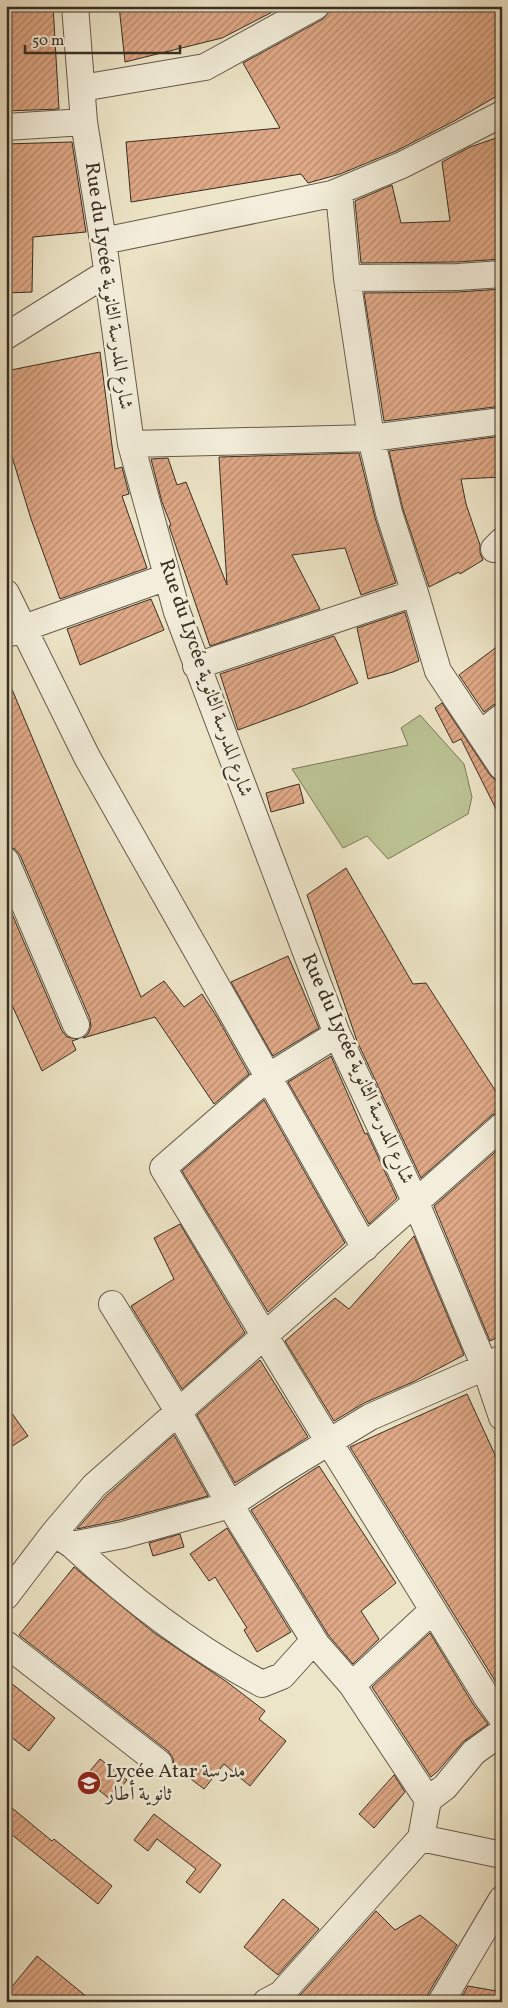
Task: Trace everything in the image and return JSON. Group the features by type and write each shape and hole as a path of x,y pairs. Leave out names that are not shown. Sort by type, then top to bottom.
{"street":[{"name":"Rue du Lycée شارع المدرسة الثانوية","path":"75,6 84,122 103,241 130,444 177,612 337,1034 493,1363 502,1417"},
{"path":"82,88 205,67 316,6"},
{"path":"103,241 339,192 402,165 502,114"},
{"path":"6,127 84,122"},
{"path":"339,192 347,278 371,438 389,513 438,671 502,767"},
{"path":"6,336 107,273"},
{"path":"347,278 458,277 502,274"},
{"path":"130,444 371,438 502,421"},
{"path":"15,631 167,577"},
{"path":"6,593 15,631 365,1248"},
{"path":"196,666 415,593"},
{"path":"481,733 502,717"},
{"path":"6,861 76,1025"},
{"path":"337,1034 268,1077 163,1168 328,1442 486,1696 502,1718"},
{"path":"416,1203 502,1126"},
{"name":"Rue du Lycée شارع المدرسة الثانوية","path":"6,1596 63,1539 94,1486 263,1335 416,1203"},
{"path":"112,1304 178,1411 230,1505 317,1645 352,1685 428,1800"},
{"path":"63,1539 123,1535 230,1505 370,1417 493,1363"},
{"path":"63,1539 109,1579 164,1620 226,1665 262,1684 282,1676 309,1646 317,1645"},
{"path":"352,1685 433,1610"},
{"path":"6,1644 159,1763"},
{"path":"280,1999 421,1838 428,1800 445,1787 474,1752 502,1732"},
{"path":"421,1838 502,1855"},
{"path":"441,2002 502,1899"}],"green space":[{"path":"420,715 464,764 472,797 468,814 388,859 367,836 343,848 292,769 408,745 401,728"}],"building":[{"path":"6,6 53,6 59,109 6,111"},
{"path":"119,6 284,6 222,38 125,62"},
{"path":"339,6 502,6 502,93 456,120 396,151 340,174 308,183 301,174 131,202 126,142 280,128 243,63 323,19 329,12"},
{"path":"502,136 502,259 457,262 361,263 355,201 392,185 401,223 450,221 442,162 470,147"},
{"path":"72,142 86,232 33,237 32,292 6,293 6,144"},
{"path":"502,289 502,406 384,421 364,293 458,292"},
{"path":"100,352 115,469 122,467 129,494 122,496 147,568 60,599 31,519 6,437 6,371"},
{"path":"502,436 502,477 461,479 466,504 483,560 460,574 459,572 429,587 403,509 389,451"},
{"path":"359,453 375,518 396,583 361,595 345,548 292,555 320,609 210,646 169,526 171,525 162,502 151,459 168,458 177,485 186,482 227,585 219,457"},
{"path":"151,599 164,630 80,665 67,629"},
{"path":"405,612 419,661 393,672 368,679 357,628"},
{"path":"334,636 358,683 238,730 220,674"},
{"path":"502,643 502,702 493,705 484,712 459,675"},
{"path":"6,675 141,997 164,981 184,1007 202,994 249,1074 214,1104 155,1017 83,1038 88,1034 91,1027 90,1019 20,855 15,849 6,846"},
{"path":"442,703 490,775 495,780 502,782 502,821 461,739 453,743 435,708"},
{"path":"299,784 304,803 271,812 266,793"},
{"path":"346,868 413,984 426,983 502,1101 502,1111 492,1115 421,1178 357,1041 307,895"},
{"path":"6,900 62,1031 67,1037 78,1039 72,1041 76,1050 42,1071 6,992"},
{"path":"288,956 319,1028 273,1056 231,982"},
{"path":"331,1056 365,1134 367,1133 397,1198 369,1224 288,1082"},
{"path":"264,1100 345,1243 268,1312 182,1171"},
{"path":"502,1146 502,1335 490,1341 434,1206"},
{"path":"180,1224 245,1333 182,1389 131,1306 174,1279 154,1238"},
{"path":"414,1236 464,1355 413,1382 364,1403 334,1421 285,1341 335,1298 349,1309"},
{"path":"260,1360 308,1437 235,1483 197,1415"},
{"path":"467,1394 502,1470 502,1692 350,1447"},
{"path":"6,1405 28,1436 6,1450"},
{"path":"174,1435 208,1496 120,1520 77,1529 105,1497"},
{"path":"319,1466 396,1583 361,1611 379,1639 353,1664 329,1636 251,1510"},
{"path":"227,1528 291,1632 257,1652 244,1630 247,1628 215,1577 209,1581 190,1554"},
{"path":"180,1534 184,1547 153,1556 149,1543"},
{"path":"74,1567 153,1632 227,1682 265,1711 259,1719 286,1741 250,1786 224,1764 204,1789 174,1766 173,1758 168,1751 19,1635"},
{"path":"430,1633 473,1704 488,1724 463,1742 431,1777 372,1687"},
{"path":"6,1679 55,1718 29,1751 6,1733"},
{"path":"100,1759 127,1780 111,1800 84,1778"},
{"path":"394,1775 405,1792 374,1828 359,1814"},
{"path":"6,1803 52,1841 54,1839 112,1886 98,1904 6,1830"},
{"path":"154,1814 221,1865 200,1893 186,1882 196,1869 157,1839 148,1851 134,1840"},
{"path":"283,1899 319,1929 278,1975 244,1947"},
{"path":"376,1911 395,1930 420,1915 457,1945 428,1994 426,2002 294,2002"},
{"path":"37,1956 93,2002 6,2002 6,1994"},
{"path":"468,1986 502,1992 502,2002 459,2002"}],"place":[{"name":"Lycée Atar مدرسة ثانوية أطار","path":"89,1783"}]}
